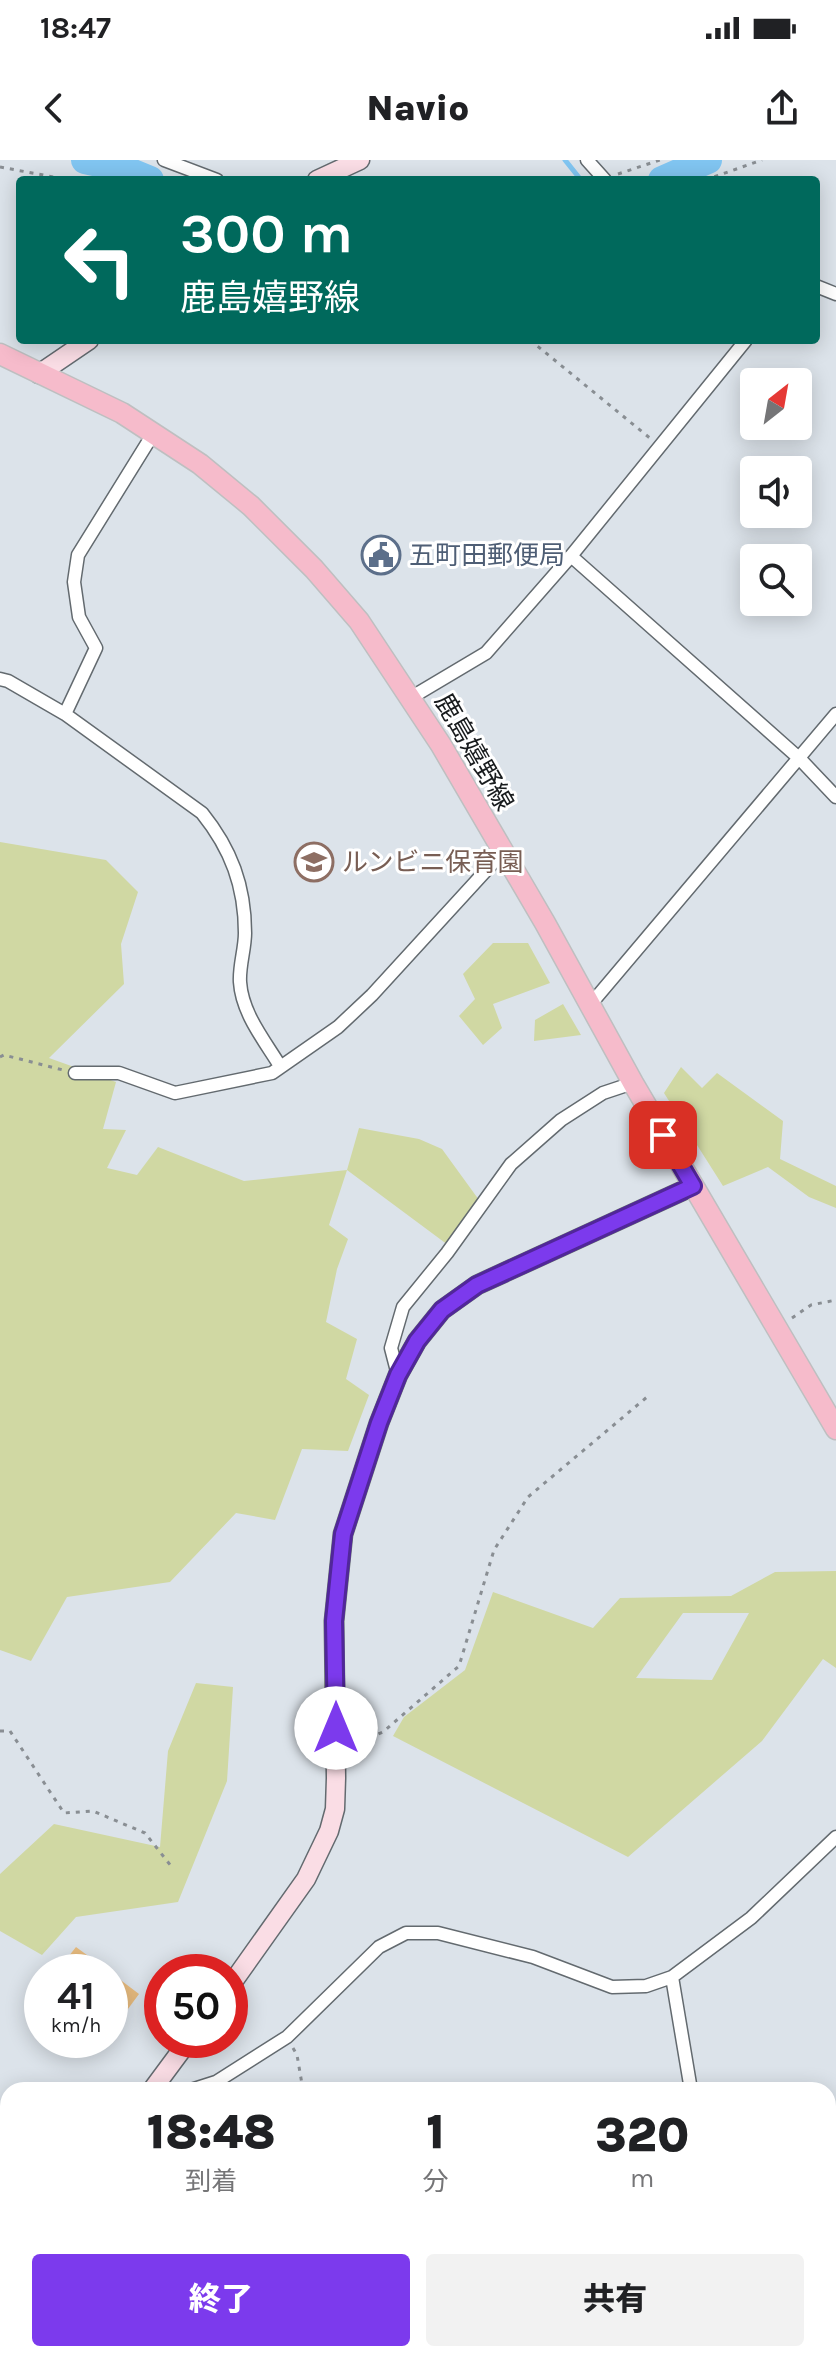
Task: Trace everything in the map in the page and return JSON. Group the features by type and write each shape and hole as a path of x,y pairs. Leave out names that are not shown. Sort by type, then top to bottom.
{"main road":[{"path":"326,176 360,160"},
{"path":"39,374 83,344"},
{"name":"鹿島嬉野線","path":"0,354 122,413 200,464 251,506 314,569 359,621 412,697 836,1429"},
{"path":"248,1962 287,1909 318,1857 335,1809 334,1621 343,1534 398,1375 417,1341 442,1310 477,1285 693,1186"},
{"path":"158,2082 176,2058"}],"street":[{"path":"164,160 206,176"},
{"path":"587,160 601,176"},
{"path":"412,697 486,653 571,556 743,344"},
{"path":"65,714 96,648 79,617 74,582 78,555 153,434"},
{"path":"571,556 800,759 836,797"},
{"path":"0,679 65,714 202,813 217,832 242,886 245,934 240,982 249,1015 280,1066"},
{"path":"590,1005 836,714"},
{"path":"75,1073 119,1073 175,1093 272,1073 338,1027 372,995 502,853"},
{"path":"398,1375 391,1348 403,1307 447,1253 511,1164 561,1120 582,1106 603,1093 633,1083"},
{"path":"216,2082 287,2037 379,1947 406,1933 438,1933 533,1957 612,1987 646,1986 672,1977 751,1918 836,1837"},
{"path":"672,1977 690,2082"}],"path":[{"path":"613,176 660,160"},
{"path":"716,176 762,160"},
{"path":"0,167 48,176"},
{"path":"535,344 660,446"},
{"path":"0,1057 4,1055 75,1073"},
{"path":"776,1329 811,1305 836,1300"},
{"path":"336,1753 383,1732 459,1666 494,1550 528,1497 647,1397"},
{"path":"0,1731 10,1731 64,1813 93,1811 145,1833 171,1866"},
{"path":"287,2037 297,2055 302,2082"}],"green space":[{"path":"0,842 106,860 138,892 121,944 124,984 49,1058 116,1082 103,1129 126,1130 107,1168 137,1175 158,1147 244,1181 347,1170 329,1225 348,1239 337,1269 326,1322 357,1339 346,1379 369,1395 348,1451 302,1449 275,1520 236,1513 170,1582 67,1597 31,1661 0,1650"},
{"path":"493,943 528,943 550,983 493,1004 502,1028 483,1045 459,1016 475,999 463,974"},
{"path":"563,1004 581,1035 534,1041 535,1020"},
{"path":"681,1067 702,1088 717,1073 783,1121 780,1159 836,1186 836,1208 809,1197 768,1167 723,1186 664,1093"},
{"path":"359,1128 419,1139 442,1149 479,1200 448,1245 347,1170"},
{"path":"836,1571 836,1668 823,1659 762,1741 628,1857 393,1736 404,1717 465,1670 493,1592 593,1628 620,1598 731,1596 775,1572","holes":["683,1613 749,1613 712,1680 636,1678"]},
{"path":"196,1683 233,1687 227,1781 178,1902 76,1917 43,1954 0,1931 0,1874 54,1824 160,1847 168,1751"}],"building":[{"path":"76,1947 86,1954 70,1954"},
{"path":"128,1986 139,1994 128,2009"}],"waterway":[{"path":"85,160 140,176"},
{"path":"565,160 578,176"},
{"path":"671,176 708,160"}],"place":[{"name":"五町田郵便局","path":"381,555"},
{"name":"ルンビニ保育園","path":"314,862"}],"route":[{"path":"336,1728 334,1621 343,1534 398,1375 417,1341 442,1310 477,1285 693,1186 663,1135"}]}
